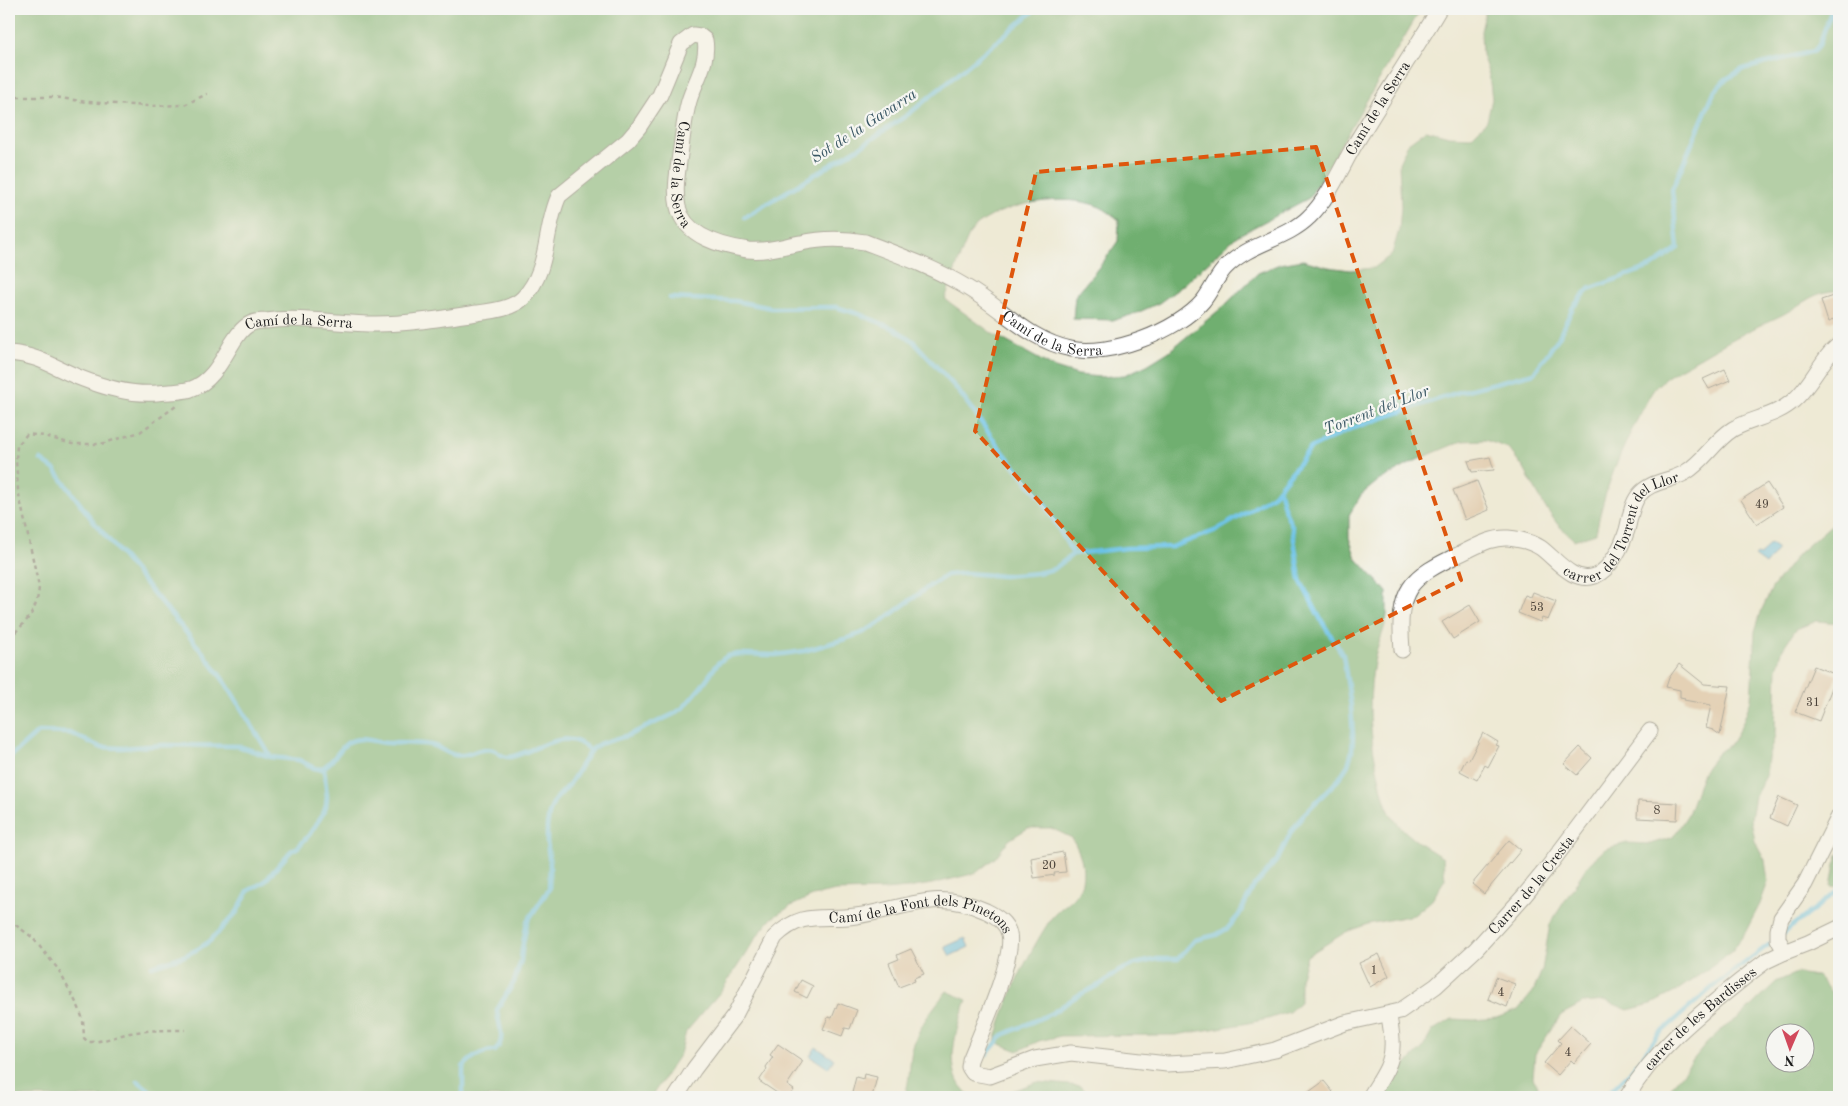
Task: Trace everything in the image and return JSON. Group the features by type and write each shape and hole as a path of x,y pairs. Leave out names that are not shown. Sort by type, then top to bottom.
{"street":[{"name":"Camí de la Serra","path":"9,354 30,356 46,361 82,379 122,391 156,393 191,388 205,380 217,370 239,332 247,326 258,322 288,320 377,324 418,321 512,306 523,298 532,286 544,256 554,207 559,196 628,140 639,127 660,95 681,44 693,35 700,36 705,40 706,57 689,101 676,194 682,218 692,229 714,242 750,250 768,250 828,238 865,242 953,280 983,297 1031,334 1058,346 1072,350 1092,351 1118,346 1144,338 1180,321 1203,301 1227,266 1251,250 1298,226 1309,218 1326,195 1355,144 1440,9"},
{"name":"carrer del Torrent del Llor","path":"1402,650 1401,607 1412,585 1419,576 1432,567 1486,542 1506,538 1525,542 1540,548 1575,576 1587,578 1599,574 1618,552 1627,530 1634,503 1639,495 1648,487 1684,474 1695,466 1713,445 1734,429 1767,416 1794,401 1839,345"},
{"name":"Carrer de la Cresta","path":"1389,1015 1400,1011 1436,986 1487,936 1548,867 1650,731"},
{"path":"1839,816 1805,884 1781,918 1778,939 1784,952 1839,928"},
{"name":"Camí de la Font dels Pinetons","path":"676,1097 694,1069 735,1015 775,937 784,928 807,918 855,916 933,900 964,902 977,907 1000,919 1006,926 1009,935 1008,957 991,1008 970,1060 969,1067 973,1073 979,1075 990,1076 1035,1059 1071,1053 1167,1064 1225,1061 1276,1050 1346,1024 1389,1015"},
{"name":"carrer de les Bardisses","path":"1627,1097 1649,1064 1676,1036 1754,970 1766,961 1784,952"},
{"path":"1370,1097 1387,1069 1391,1056 1389,1015"}],"path":[{"path":"9,97 54,97 103,104 148,106 184,105 207,94"},
{"path":"9,638 28,620 38,598 39,587 18,490 17,446 26,434 44,436 72,444 101,444 140,432 174,409 191,388"},
{"path":"9,920 36,942 58,969 79,1008 83,1020 84,1038 88,1042 151,1030 185,1030"}],"highlighted area":[{"path":"1316,147 1461,580 1221,701 975,431 1036,172"}],"green space":[{"path":"9,9 1421,9 1309,198 1237,236 1181,287 1159,303 1115,320 1073,319 1075,296 1118,241 1119,220 1100,207 1069,200 1034,203 999,212 973,229 962,251 945,299 993,334 1055,368 1078,375 1100,377 1125,375 1147,365 1168,352 1224,306 1258,273 1280,264 1303,260 1328,267 1350,270 1374,268 1392,254 1399,230 1401,207 1399,163 1408,143 1426,130 1449,136 1471,137 1487,121 1492,99 1489,75 1482,55 1481,31 1486,9 1839,9 1839,291 1830,291 1814,296 1786,313 1735,338 1680,369 1656,386 1621,454 1609,485 1596,533 1574,540 1558,525 1545,507 1523,467 1508,448 1485,440 1462,441 1419,459 1378,481 1361,495 1349,515 1349,538 1356,558 1387,592 1387,615 1375,657 1370,708 1377,766 1384,797 1390,813 1407,833 1443,858 1445,879 1432,900 1414,915 1368,924 1346,932 1307,956 1300,979 1300,1002 1289,1012 1268,1019 1176,1035 1061,1036 1039,1041 1018,1051 995,1042 1011,994 1033,949 1050,920 1077,894 1082,882 1083,870 1081,859 1072,838 1051,828 1028,828 1009,840 995,858 976,873 908,888 836,891 813,896 791,906 772,918 758,935 722,990 686,1032 680,1054 651,1097 9,1097"},
{"path":"1839,518 1839,623 1817,621 1796,629 1783,648 1777,669 1775,735 1768,758 1766,776 1755,796 1751,819 1755,841 1765,860 1768,882 1760,904 1745,933 1732,951 1675,992 1652,1004 1628,1010 1606,1001 1583,1003 1561,1015 1535,1054 1533,1078 1544,1096 1548,1097 1370,1097 1422,1049 1433,1030 1452,1019 1496,1018 1518,1010 1533,992 1542,970 1550,924 1587,866 1605,849 1627,843 1650,844 1673,837 1688,814 1703,772 1717,754 1733,741 1743,722 1751,699 1755,631 1762,609 1772,588 1799,553"},
{"path":"1839,853 1839,887 1831,886"},
{"path":"1796,973 1817,976 1839,1001 1839,1097 1663,1097 1706,1044 1722,1029 1741,1016 1776,982"},
{"path":"947,991 967,1000 954,1042 953,1053 956,1075 960,1085 971,1097 904,1097 917,1034"},
{"path":"1037,1082 1080,1086 1091,1097 996,1097"}],"water":[{"path":"1770,543 1778,549 1765,565 1754,557 1756,555 1760,556"},
{"path":"965,938 969,947 950,956 945,947"},
{"path":"816,1047 834,1059 828,1068 810,1056"}],"building":[{"path":"1839,294 1839,318 1828,322 1821,300"},
{"path":"1725,369 1730,380 1709,389 1703,379"},
{"path":"1490,457 1494,470 1472,472 1468,461"},
{"path":"1477,481 1489,510 1465,520 1453,490"},
{"path":"1767,483 1783,507 1757,524 1741,500"},
{"path":"1533,592 1556,601 1548,620 1542,618 1540,622 1518,613 1525,595 1531,597"},
{"path":"1470,605 1480,622 1453,639 1442,622"},
{"path":"1679,664 1704,684 1730,686 1720,735 1706,728 1711,705 1684,700 1685,698 1680,697 1680,690 1666,687 1669,678"},
{"path":"1814,666 1837,675 1819,721 1795,712"},
{"path":"1483,733 1498,742 1496,745 1499,746 1488,767 1485,765 1477,780 1460,771 1466,759 1469,760"},
{"path":"1580,747 1592,758 1577,775 1564,764"},
{"path":"1779,797 1797,805 1787,826 1770,818"},
{"path":"1638,801 1678,803 1677,820 1637,818"},
{"path":"1509,840 1521,850 1484,894 1472,884"},
{"path":"1063,852 1066,872 1034,878 1031,858"},
{"path":"911,949 924,974 914,978 915,981 899,987 889,963 899,959 897,955"},
{"path":"1379,954 1389,976 1370,987 1359,963"},
{"path":"1496,977 1515,984 1507,1007 1488,999"},
{"path":"801,980 813,986 807,998 795,992"},
{"path":"838,1003 857,1010 850,1029 845,1028 842,1036 823,1029 828,1017 832,1018"},
{"path":"1571,1026 1591,1044 1574,1063 1571,1060 1558,1075 1544,1063 1561,1043 1558,1040"},
{"path":"778,1044 803,1061 787,1085 794,1090 789,1097 783,1097 759,1081 773,1057 770,1055"},
{"path":"864,1074 877,1077 872,1097 851,1097 856,1077 863,1079"},
{"path":"1324,1081 1333,1092 1325,1097 1302,1097"}],"waterway":[{"name":"Sot de la Gavarra","path":"745,217 860,147 910,113 1036,9"},
{"name":"Torrent del Llor","path":"463,1097 463,1067 477,1055 495,1051 501,1042 497,1010 514,982 521,960 527,922 549,889 550,865 547,842 549,814 554,801 569,785 590,751 599,744 629,735 674,714 684,707 718,663 727,656 738,654 775,655 804,651 862,633 878,624 947,575 966,573 1003,576 1037,573 1054,569 1073,554 1127,548 1172,547 1217,530 1247,512 1274,494 1311,448 1350,429 1459,392 1534,373 1559,337 1573,307 1589,289 1653,266 1678,248 1672,190 1714,92 1725,80 1743,69 1814,51 1819,45 1832,9"},
{"path":"670,298 735,301 772,308 836,307 895,329 913,341 957,389 999,447 1041,498 1073,554"},
{"path":"41,460 55,470 93,521 205,655 227,685 271,757"},
{"path":"987,1054 1003,1035 1052,1013 1119,971 1135,964 1158,959 1178,959 1195,940 1216,935 1228,928 1239,915 1254,886 1278,859 1291,832 1304,814 1338,780 1348,765 1352,751 1353,736 1351,706 1343,655 1321,620 1300,580 1292,526 1285,511 1279,488"},
{"path":"9,758 38,732 70,733 100,747 121,748 164,745 238,746 271,757 299,760 320,769 330,763 345,745 358,739 384,743 426,744 452,754 460,755 488,749 496,751 500,755 510,757 551,742 562,740 572,740 581,743 590,751"},
{"path":"152,966 184,956 210,941 237,912 248,891 264,882 291,851 298,847 309,835 326,806 324,768"},
{"path":"1781,935 1839,890"},
{"path":"1604,1097 1630,1072 1658,1035 1714,986 1775,940"},
{"path":"138,1081 158,1097"}]}
